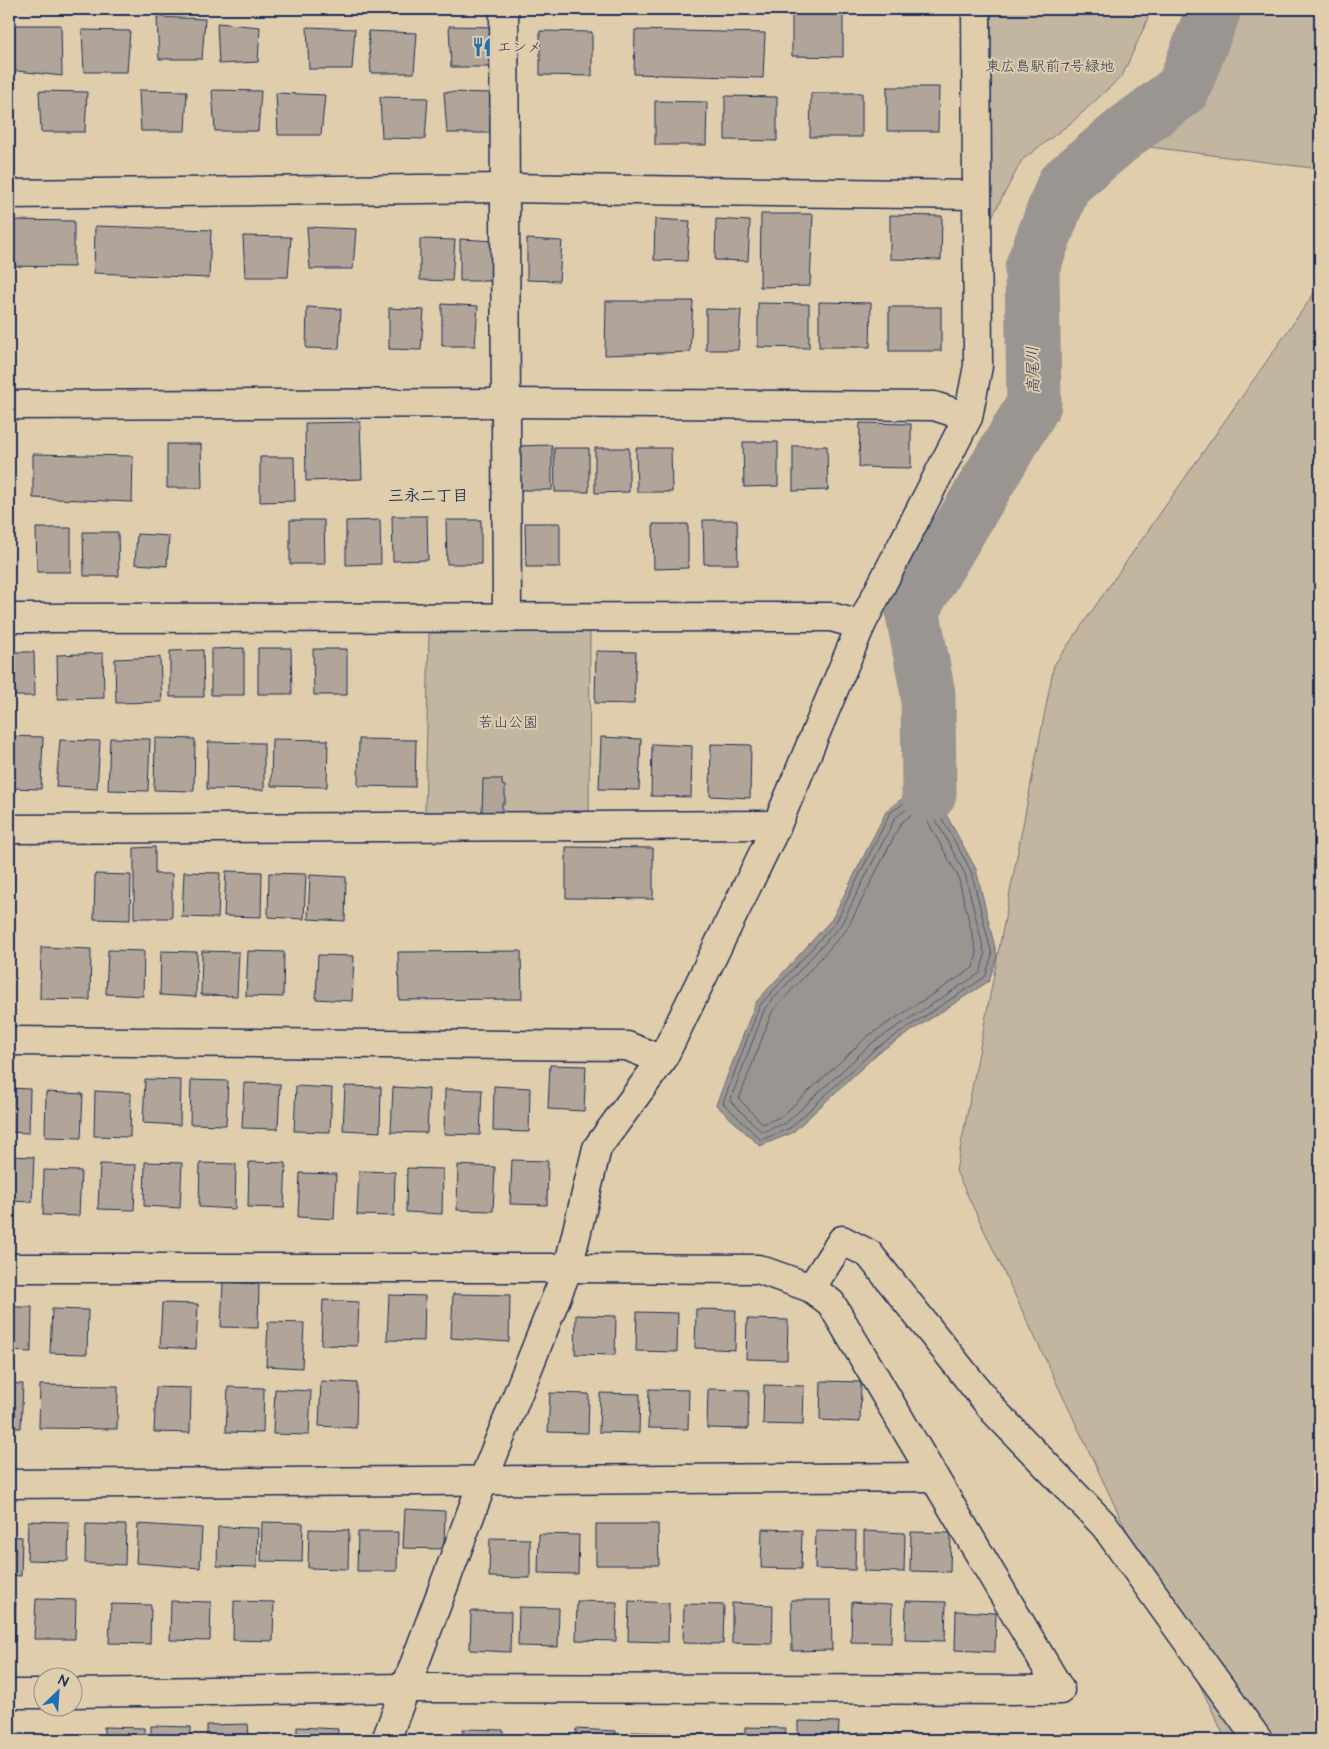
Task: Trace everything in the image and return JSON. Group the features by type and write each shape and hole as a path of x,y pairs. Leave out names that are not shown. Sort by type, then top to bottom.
{"street":[{"path":"504,9 507,617"},
{"path":"386,1740 483,1481 568,1268 598,1148 662,1060 777,825 861,624 968,417 978,366 976,9"},
{"path":"9,194 505,188 976,195"},
{"path":"9,405 505,403 934,406 968,417"},
{"path":"9,618 831,617 861,624"},
{"path":"9,829 777,825"},
{"path":"9,1041 628,1046 662,1060"},
{"path":"814,1283 842,1240 869,1254 994,1411 1105,1526 1258,1740"},
{"path":"9,1268 758,1269 814,1283 831,1303 1060,1690 407,1688 82,1693"},
{"path":"9,1484 934,1477"},
{"path":"9,1694 32,1694"}],"green space":[{"name":"東広島駅前7号緑地","path":"996,9 1150,9 1147,21 1122,76 1072,122 1022,160 992,217 991,15"},
{"path":"1226,9 1320,9 1320,169 1150,147 1198,102 1223,35"},
{"path":"1320,285 1320,1740 1226,1740 956,1171 1054,665"},
{"name":"若山公園","path":"590,632 589,814 425,812 429,633"}],"water":[{"path":"911,792 929,794 944,811 976,869 997,956 989,981 879,1052 792,1133 760,1146 716,1105 756,1002 832,919 887,810"}],"building":[{"path":"792,12 843,13 843,57 792,56"},
{"path":"157,17 205,19 202,59 159,59"},
{"path":"217,23 260,27 258,62 219,64"},
{"path":"9,25 61,25 62,76 9,70"},
{"path":"449,26 497,27 494,67 451,67"},
{"path":"307,27 355,29 352,69 309,69"},
{"path":"82,30 130,31 127,72 84,72"},
{"path":"635,30 765,33 763,78 634,74"},
{"path":"368,31 417,33 414,73 371,73"},
{"path":"540,31 592,32 592,76 540,75"},
{"path":"887,87 939,87 938,131 887,131"},
{"path":"139,90 187,91 185,131 141,131"},
{"path":"212,90 261,91 258,131 215,131"},
{"path":"39,91 87,92 85,132 41,132"},
{"path":"9,92 14,92 11,132 9,132"},
{"path":"444,92 493,93 490,133 447,133"},
{"path":"276,93 325,95 321,135 278,135"},
{"path":"811,93 862,93 862,137 810,137"},
{"path":"725,96 777,97 777,141 725,140"},
{"path":"380,97 428,98 425,139 382,138"},
{"path":"655,101 707,102 706,145 655,145"},
{"path":"761,214 813,214 810,286 760,287"},
{"path":"890,215 942,216 941,260 890,259"},
{"path":"655,219 690,221 687,261 654,260"},
{"path":"716,219 750,221 748,261 715,260"},
{"path":"9,220 74,221 74,267 9,266"},
{"path":"95,226 211,230 209,278 94,273"},
{"path":"307,227 356,229 353,269 310,269"},
{"path":"243,236 291,237 288,277 245,277"},
{"path":"420,239 455,240 452,281 420,280"},
{"path":"460,239 495,241 492,281 460,281"},
{"path":"527,239 562,241 559,281 527,280"},
{"path":"606,301 693,301 690,352 605,355"},
{"path":"819,302 871,303 870,347 819,347"},
{"path":"758,303 809,304 809,348 758,347"},
{"path":"442,304 478,306 475,346 442,346"},
{"path":"307,307 341,309 339,349 306,348"},
{"path":"889,307 941,307 941,351 889,351"},
{"path":"389,308 424,310 421,350 389,349"},
{"path":"706,309 741,310 738,350 706,350"},
{"path":"360,422 362,479 306,481 305,423"},
{"path":"860,423 911,424 911,468 859,467"},
{"path":"743,442 778,442 778,486 744,487"},
{"path":"167,444 201,444 202,488 167,488"},
{"path":"552,445 552,490 518,490 517,446"},
{"path":"793,446 827,446 828,490 793,491"},
{"path":"554,448 589,448 589,492 555,492"},
{"path":"595,448 629,448 629,492 595,493"},
{"path":"636,448 671,448 672,492 637,492"},
{"path":"33,454 133,456 132,502 33,498"},
{"path":"260,457 294,457 295,501 260,502"},
{"path":"392,516 427,516 428,560 393,561"},
{"path":"290,520 324,520 325,564 290,564"},
{"path":"380,520 381,564 346,565 346,521"},
{"path":"446,520 481,520 481,564 447,564"},
{"path":"703,520 737,520 738,564 704,564"},
{"path":"525,523 560,523 560,567 526,567"},
{"path":"653,524 688,524 688,568 654,569"},
{"path":"36,528 71,528 71,572 37,572"},
{"path":"83,532 118,532 119,576 84,576"},
{"path":"137,534 169,536 167,566 135,564"},
{"path":"244,648 244,695 211,695 211,649"},
{"path":"258,648 291,648 292,694 258,694"},
{"path":"313,649 347,649 347,695 314,695"},
{"path":"203,650 204,697 170,697 170,651"},
{"path":"596,651 636,652 634,704 595,703"},
{"path":"9,652 34,652 35,696 9,696"},
{"path":"103,653 104,698 58,699 57,655"},
{"path":"160,657 162,702 116,703 115,659"},
{"path":"9,736 43,737 41,789 9,788"},
{"path":"601,737 641,739 639,790 599,789"},
{"path":"110,738 150,739 148,791 108,790"},
{"path":"155,738 195,739 194,791 154,790"},
{"path":"272,739 328,740 327,787 271,786"},
{"path":"359,739 416,740 415,787 358,786"},
{"path":"60,740 100,741 97,789 56,787"},
{"path":"208,742 264,743 264,790 207,789"},
{"path":"652,744 692,746 691,797 651,796"},
{"path":"711,744 751,745 750,798 710,796"},
{"path":"483,779 502,779 502,785 505,786 505,803 502,803 502,814 482,813"},
{"path":"155,847 155,874 172,874 172,918 134,918 134,848"},
{"path":"566,847 653,848 653,899 566,898"},
{"path":"9,871 14,871 13,922 9,922"},
{"path":"226,871 262,872 261,917 224,916"},
{"path":"184,872 220,873 218,918 182,917"},
{"path":"269,873 306,874 304,919 268,917"},
{"path":"95,874 131,875 130,920 94,919"},
{"path":"310,875 346,877 345,921 308,919"},
{"path":"41,947 91,949 90,1000 40,999"},
{"path":"108,950 144,951 143,996 106,994"},
{"path":"161,951 197,952 196,997 160,995"},
{"path":"202,951 239,952 237,996 201,995"},
{"path":"248,951 284,952 283,997 246,996"},
{"path":"521,951 522,999 399,1000 398,952"},
{"path":"318,955 354,956 352,1001 316,999"},
{"path":"550,1065 586,1066 584,1111 548,1109"},
{"path":"145,1079 181,1080 180,1125 143,1123"},
{"path":"191,1080 228,1081 226,1125 190,1124"},
{"path":"244,1083 280,1084 278,1129 242,1128"},
{"path":"296,1086 332,1088 330,1132 294,1131"},
{"path":"345,1086 381,1087 380,1132 343,1130"},
{"path":"494,1086 530,1088 529,1132 493,1131"},
{"path":"393,1087 429,1089 427,1133 391,1132"},
{"path":"9,1088 30,1089 29,1133 9,1132"},
{"path":"445,1089 482,1090 480,1135 444,1134"},
{"path":"95,1091 131,1093 130,1137 94,1136"},
{"path":"46,1092 83,1094 81,1138 45,1137"},
{"path":"9,1156 34,1157 32,1202 9,1201"},
{"path":"512,1160 548,1161 547,1205 510,1204"},
{"path":"145,1162 182,1163 180,1208 144,1206"},
{"path":"249,1162 286,1163 284,1208 248,1207"},
{"path":"200,1163 236,1164 235,1209 199,1207"},
{"path":"100,1164 136,1165 134,1210 98,1209"},
{"path":"458,1165 495,1167 493,1211 457,1210"},
{"path":"407,1168 443,1169 442,1214 406,1212"},
{"path":"44,1170 81,1171 79,1216 43,1215"},
{"path":"359,1171 395,1172 394,1216 357,1215"},
{"path":"300,1173 336,1174 334,1219 298,1217"},
{"path":"223,1282 259,1284 258,1328 221,1327"},
{"path":"453,1294 510,1295 509,1342 451,1338"},
{"path":"389,1295 425,1296 424,1341 387,1340"},
{"path":"323,1300 359,1302 357,1346 321,1345"},
{"path":"162,1303 198,1304 196,1349 160,1347"},
{"path":"9,1307 32,1307 31,1352 9,1351"},
{"path":"52,1309 88,1310 87,1354 50,1353"},
{"path":"696,1309 736,1310 735,1350 695,1348"},
{"path":"637,1312 678,1313 677,1352 636,1351"},
{"path":"576,1315 616,1316 615,1355 575,1354"},
{"path":"747,1319 788,1320 787,1360 746,1359"},
{"path":"268,1322 304,1323 302,1368 266,1366"},
{"path":"321,1381 357,1383 356,1428 319,1426"},
{"path":"821,1381 861,1382 860,1422 820,1420"},
{"path":"9,1383 23,1384 21,1428 9,1428"},
{"path":"40,1385 118,1386 117,1429 39,1428"},
{"path":"764,1385 804,1386 803,1425 763,1424"},
{"path":"156,1387 191,1388 190,1433 154,1432"},
{"path":"228,1387 264,1388 263,1433 226,1432"},
{"path":"275,1389 311,1391 309,1435 273,1434"},
{"path":"649,1389 689,1390 688,1429 648,1428"},
{"path":"708,1389 749,1390 748,1429 707,1428"},
{"path":"550,1393 589,1394 588,1433 548,1432"},
{"path":"600,1393 640,1394 639,1433 599,1432"},
{"path":"405,1509 445,1511 444,1549 403,1548"},
{"path":"28,1521 69,1522 68,1561 27,1560"},
{"path":"262,1522 303,1523 302,1562 261,1561"},
{"path":"86,1524 126,1525 125,1565 85,1563"},
{"path":"138,1524 202,1528 200,1568 136,1563"},
{"path":"596,1524 658,1524 659,1565 596,1565"},
{"path":"218,1527 258,1528 257,1567 217,1566"},
{"path":"309,1529 349,1530 348,1569 308,1568"},
{"path":"762,1529 802,1530 801,1569 761,1568"},
{"path":"816,1530 856,1531 855,1570 815,1569"},
{"path":"864,1531 905,1533 904,1572 864,1571"},
{"path":"358,1532 398,1532 397,1571 357,1571"},
{"path":"911,1532 951,1533 950,1572 910,1571"},
{"path":"539,1534 579,1535 578,1574 538,1573"},
{"path":"9,1536 22,1537 21,1576 9,1575"},
{"path":"490,1538 530,1539 530,1578 489,1577"},
{"path":"36,1599 76,1600 75,1639 34,1639"},
{"path":"791,1600 831,1600 832,1650 792,1651"},
{"path":"171,1601 211,1602 210,1641 170,1640"},
{"path":"234,1601 274,1602 273,1641 233,1640"},
{"path":"577,1601 617,1602 616,1641 576,1640"},
{"path":"629,1601 669,1603 668,1642 628,1641"},
{"path":"906,1601 946,1602 945,1641 905,1640"},
{"path":"9,1602 16,1602 15,1641 9,1641"},
{"path":"852,1602 892,1604 891,1643 851,1642"},
{"path":"732,1603 773,1605 772,1644 732,1643"},
{"path":"111,1604 151,1605 150,1644 109,1643"},
{"path":"684,1604 724,1605 723,1644 683,1643"},
{"path":"519,1607 559,1608 558,1647 518,1646"},
{"path":"471,1611 511,1612 510,1652 470,1650"},
{"path":"956,1611 996,1613 995,1652 955,1650"},
{"path":"798,1721 839,1722 838,1740 798,1740"},
{"path":"248,1724 249,1740 207,1740 207,1725"},
{"path":"151,1726 191,1727 191,1740 151,1740"},
{"path":"104,1727 144,1728 144,1740 104,1740"},
{"path":"297,1727 338,1729 337,1740 297,1740"},
{"path":"745,1727 785,1728 785,1740 745,1740"},
{"path":"463,1729 503,1730 503,1740 462,1740"},
{"path":"576,1729 616,1731 616,1740 576,1740"},
{"path":"632,1732 672,1733 672,1740 632,1740"},
{"path":"858,1733 899,1735 899,1740 858,1740"},
{"path":"691,1734 731,1735 731,1740 691,1740"},
{"path":"913,1735 953,1736 953,1740 912,1740"},
{"path":"964,1736 1004,1737 1004,1740 964,1740"}],"waterway":[{"name":"高尾川","path":"929,794 928,694 912,609 1034,404 1032,268 1064,184 1127,131 1183,89 1214,9"}],"place":[{"name":"エンメ","path":"482,47"}],"district":[{"name":"三永二丁目","path":"428,496"}]}
